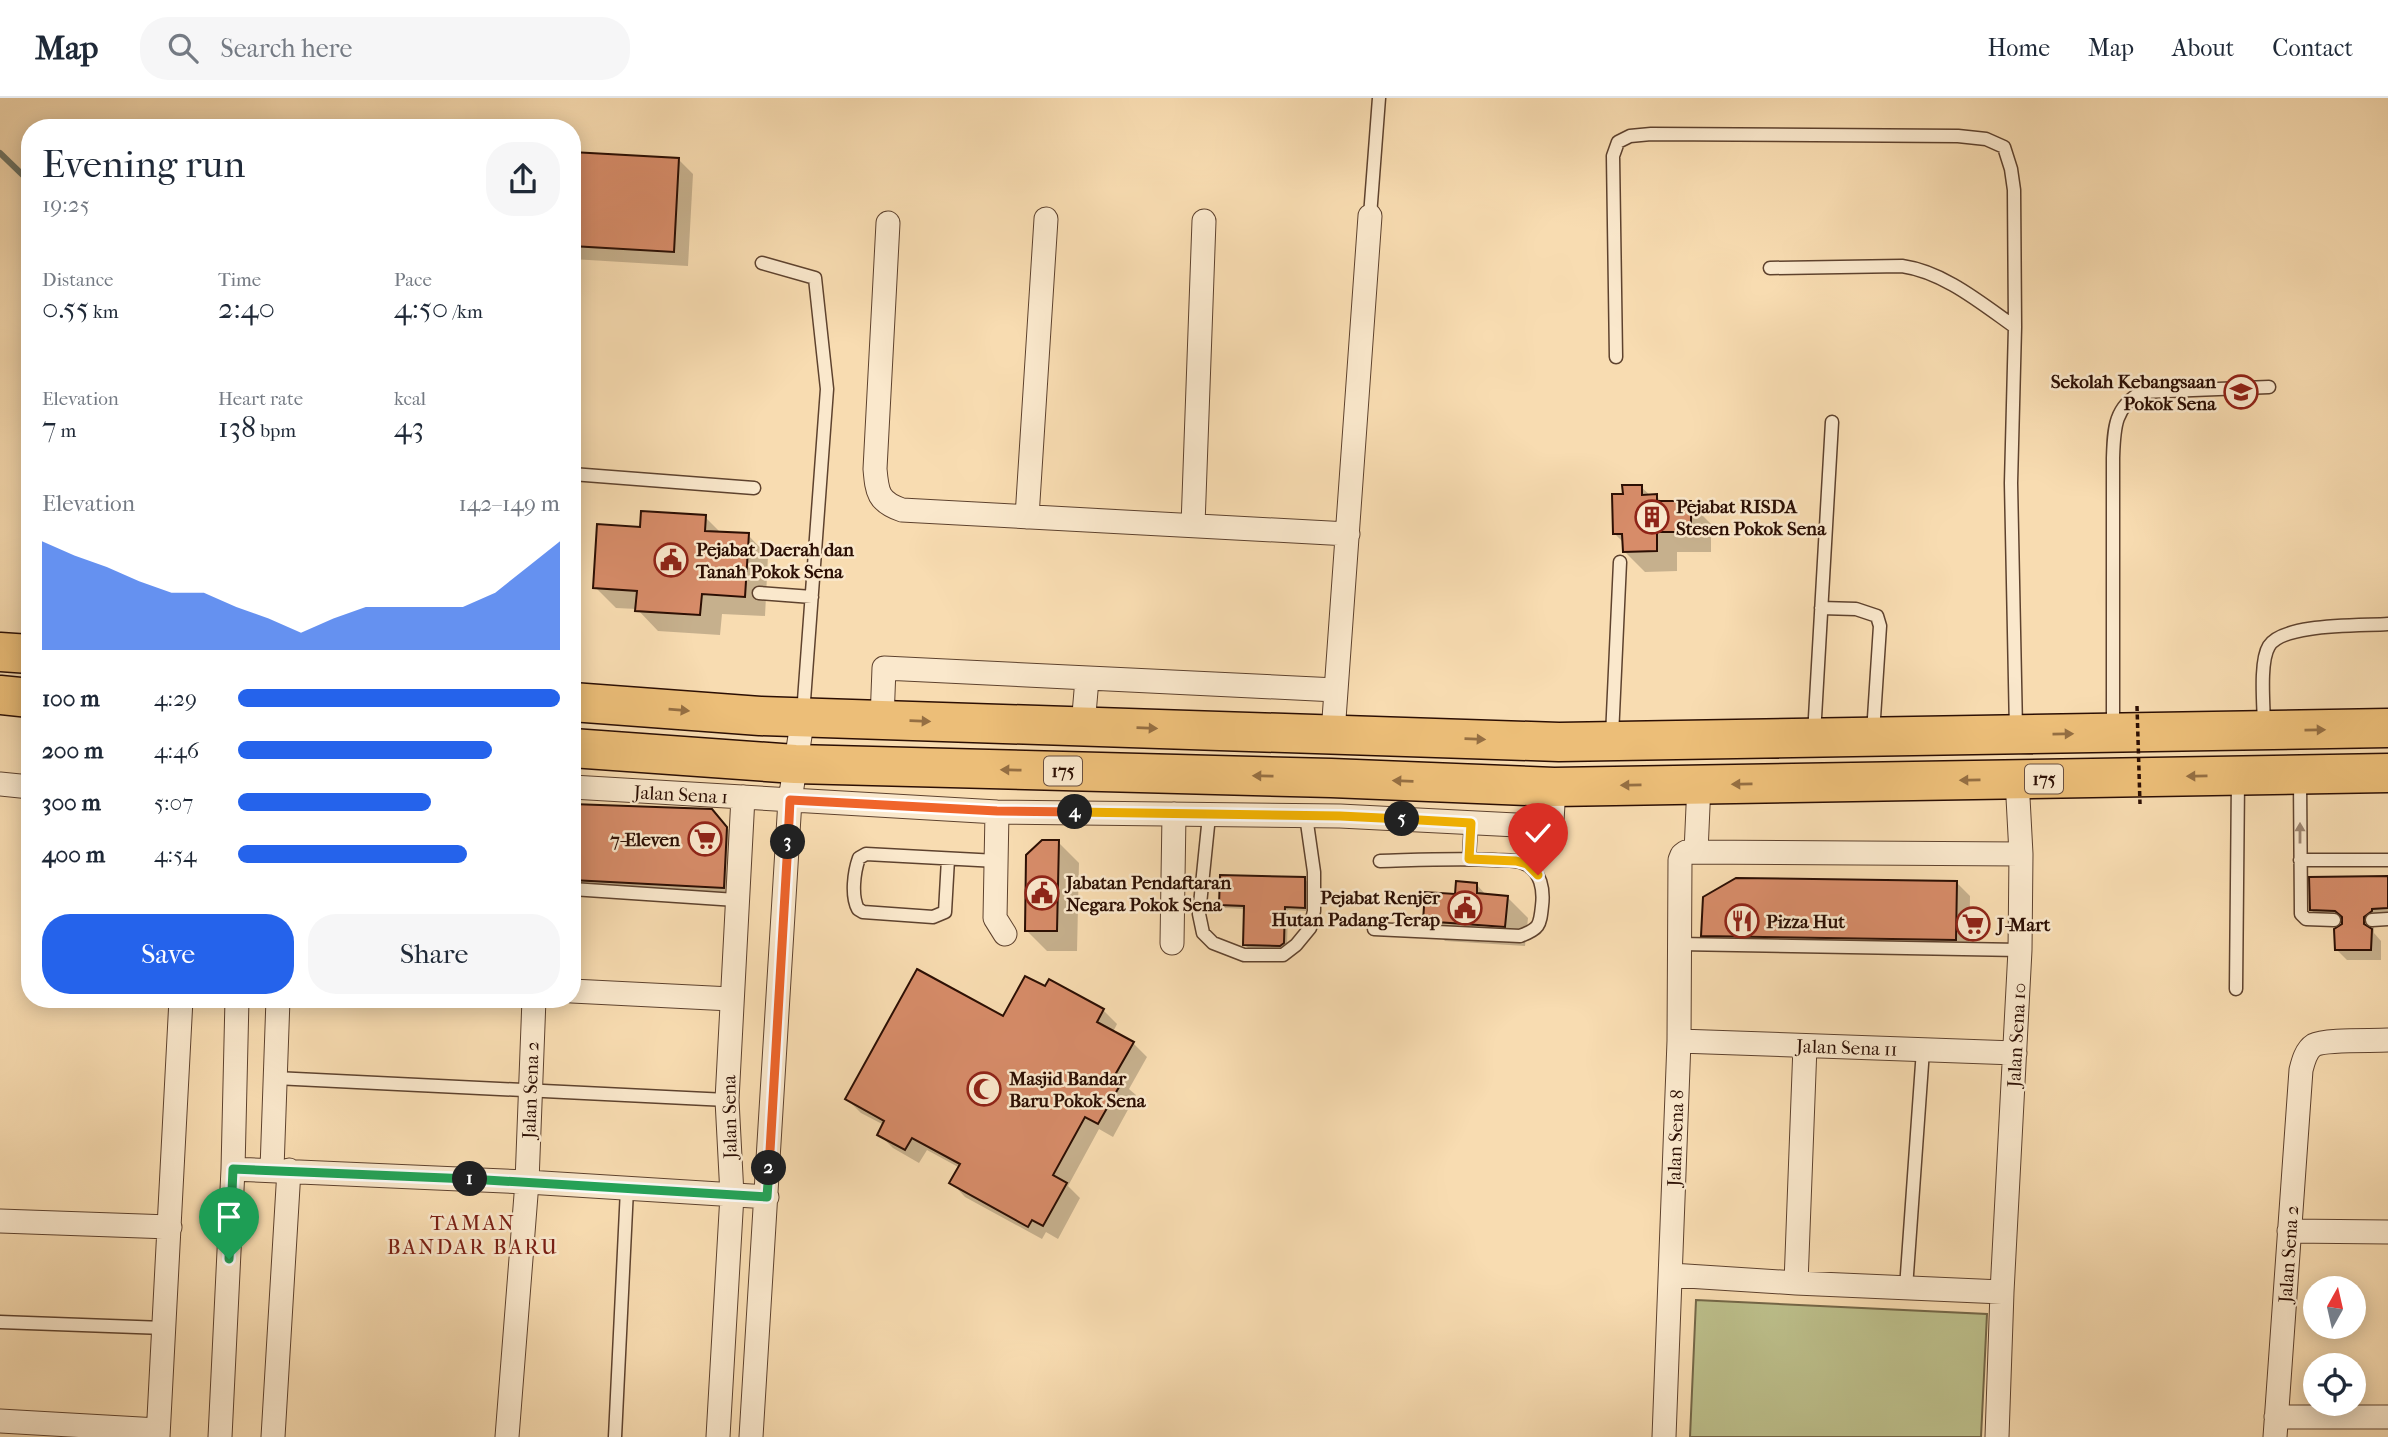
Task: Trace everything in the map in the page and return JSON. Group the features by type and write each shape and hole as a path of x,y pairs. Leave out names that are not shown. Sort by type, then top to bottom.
{"highway":[{"path":"0,652 21,653"},
{"path":"0,695 21,697"},
{"path":"581,703 803,718 1559,742 2016,735 2125,719 2264,730 2388,728"},
{"name":"175","path":"581,749 792,782 1209,775 1554,787 2388,773"}],"street":[{"path":"1333,733 1370,216"},
{"path":"1027,517 1046,219"},
{"path":"1193,525 1204,221"},
{"path":"888,223 875,469 877,491 882,500 891,507 902,510 1348,534"},
{"path":"882,720 884,668 1336,690"},
{"path":"1083,726 1087,679"},
{"path":"751,1437 792,782 803,718"},
{"path":"1209,775 1209,816 1306,816 1544,825 1552,821 1554,815 1554,787"},
{"path":"1306,777 1306,816"},
{"name":"Jalan Sena 10","path":"1997,1437 2020,950 2021,854 2017,779"},
{"name":"Jalan Sena 1","path":"581,788 743,797 792,782 997,811 1209,816"},
{"path":"0,784 21,785"},
{"path":"1699,784 1696,852 2021,854"},
{"name":"Jalan Sena","path":"718,1437 732,1195 727,1101 743,797"},
{"path":"997,811 995,918 1005,934"},
{"path":"1172,943 1174,814"},
{"name":"Jalan Sena 8","path":"1664,1437 1679,1041 1680,860 1686,852 1696,852"},
{"path":"581,991 731,999"},
{"path":"0,1421 158,1434 181,1008"},
{"path":"220,1437 233,1169 237,1008"},
{"path":"273,1437 281,1170 275,1078 278,1008"},
{"name":"Jalan Sena 2","path":"508,1437 527,1182 534,1008"},
{"name":"Jalan Sena 2","path":"2276,1427 2301,1070 2305,1056 2312,1046 2323,1042 2388,1040"},
{"name":"Jalan Sena 11","path":"1679,1041 2015,1054"},
{"path":"1796,1283 1805,1046"},
{"path":"233,1169 527,1182 767,1197"},
{"path":"0,1221 170,1227"},
{"path":"2289,1231 2388,1231"},
{"path":"1671,1275 2002,1292"},
{"path":"2276,1427 2388,1418"}],"lane":[{"path":"1370,216 1379,98"},
{"path":"1616,357 1614,156 1618,142 1630,136 1650,134 1958,136 1986,139 2004,147 2014,190 2011,483 2016,735"},
{"path":"762,263 815,278 827,389 803,718"},
{"path":"1770,268 1917,268 1973,298 2014,327"},
{"path":"2125,719 2113,458 2114,431 2120,411 2131,398 2142,392 2269,387"},
{"path":"1814,738 1832,422"},
{"path":"581,475 754,488"},
{"path":"1611,740 1620,562"},
{"path":"759,593 812,597"},
{"path":"1821,608 1856,609 1877,615 1880,626 1873,737"},
{"path":"2264,730 2265,659 2268,647 2277,638 2314,629 2388,624"},
{"path":"2300,774 2301,914 2306,919 2334,920"},
{"path":"2236,989 2238,775"},
{"path":"1209,816 1199,914 1203,933 1213,943 1244,955 1283,955 1296,945 1310,928 1314,911 1314,872 1306,816"},
{"path":"1469,859 1471,823"},
{"path":"948,859 945,912 940,915 933,917 874,913 858,909 854,897 859,858 866,854 996,861"},
{"path":"2300,860 2388,860"},
{"path":"1374,929 1520,936 1535,931 1540,922 1543,902 1538,875 1527,864 1516,861 1380,861"},
{"path":"581,890 736,900"},
{"path":"2372,920 2388,919"},
{"path":"1679,944 2020,950"},
{"path":"1906,1288 1923,1051"},
{"path":"275,1078 727,1101"},
{"path":"615,1437 627,1189"},
{"path":"0,1322 164,1328"}],"path":[{"path":"2125,719 2140,804"}],"green space":[{"path":"1696,1300 1987,1314 1981,1437 1690,1437"}],"building":[{"path":"581,153 679,158 674,252 581,247"},
{"name":"Pejabat RISDA Stesen Pokok Sena","path":"1622,485 1642,485 1642,495 1657,494 1657,501 1691,501 1691,532 1657,532 1657,551 1623,552 1622,534 1613,534 1612,494 1623,494"},
{"name":"Pejabat Daerah dan Tanah Pokok Sena","path":"641,511 706,515 705,531 749,533 745,597 702,594 700,615 635,611 637,591 593,588 597,524 640,527"},
{"path":"581,804 712,809 727,827 724,888 581,880"},
{"name":"Jabatan Pendaftaran Negara Pokok Sena","path":"1042,840 1059,840 1057,931 1025,931 1026,855"},
{"path":"1220,875 1305,877 1305,908 1285,907 1284,943 1280,946 1243,945 1244,906 1219,905"},
{"path":"2388,876 2388,908 2372,909 2364,917 2364,924 2372,929 2371,950 2335,950 2334,929 2342,924 2342,917 2335,911 2310,910 2309,877"},
{"path":"1736,878 1957,881 1956,940 1701,936 1703,897"},
{"name":"Pejabat Renjer Hutan Padang Terap","path":"1456,881 1477,883 1477,893 1508,896 1505,927 1423,921 1425,892 1455,894"},
{"name":"Masjid Bandar Baru Pokok Sena","path":"917,969 1003,1016 1025,976 1045,986 1049,979 1104,1009 1097,1022 1134,1042 1115,1075 1123,1080 1098,1124 1085,1117 1053,1175 1067,1183 1043,1226 1032,1220 1028,1227 949,1183 960,1164 912,1138 905,1150 877,1135 884,1121 845,1099"}],"waterway":[{"path":"0,153 21,173"}],"place":[{"name":"Sekolah Kebangsaan Pokok Sena","path":"2241,392"},
{"name":"Pejabat RISDA Stesen Pokok Sena","path":"1652,517"},
{"name":"Pejabat Daerah dan Tanah Pokok Sena","path":"671,560"},
{"name":"7-Eleven","path":"705,839"},
{"name":"Jabatan Pendaftaran Negara Pokok Sena","path":"1042,893"},
{"name":"Pejabat Renjer Hutan Padang Terap","path":"1465,908"},
{"name":"Pizza Hut","path":"1742,921"},
{"name":"J-Mart","path":"1973,924"},
{"name":"Masjid Bandar Baru Pokok Sena","path":"984,1089"}],"district":[{"name":"TAMAN BANDAR BARU","path":"473,1235"}],"route":[{"path":"229,1259 233,1169 527,1182 767,1197 790,800 997,811 1340,816 1471,823 1469,859 1516,861 1527,864 1538,875"}]}
